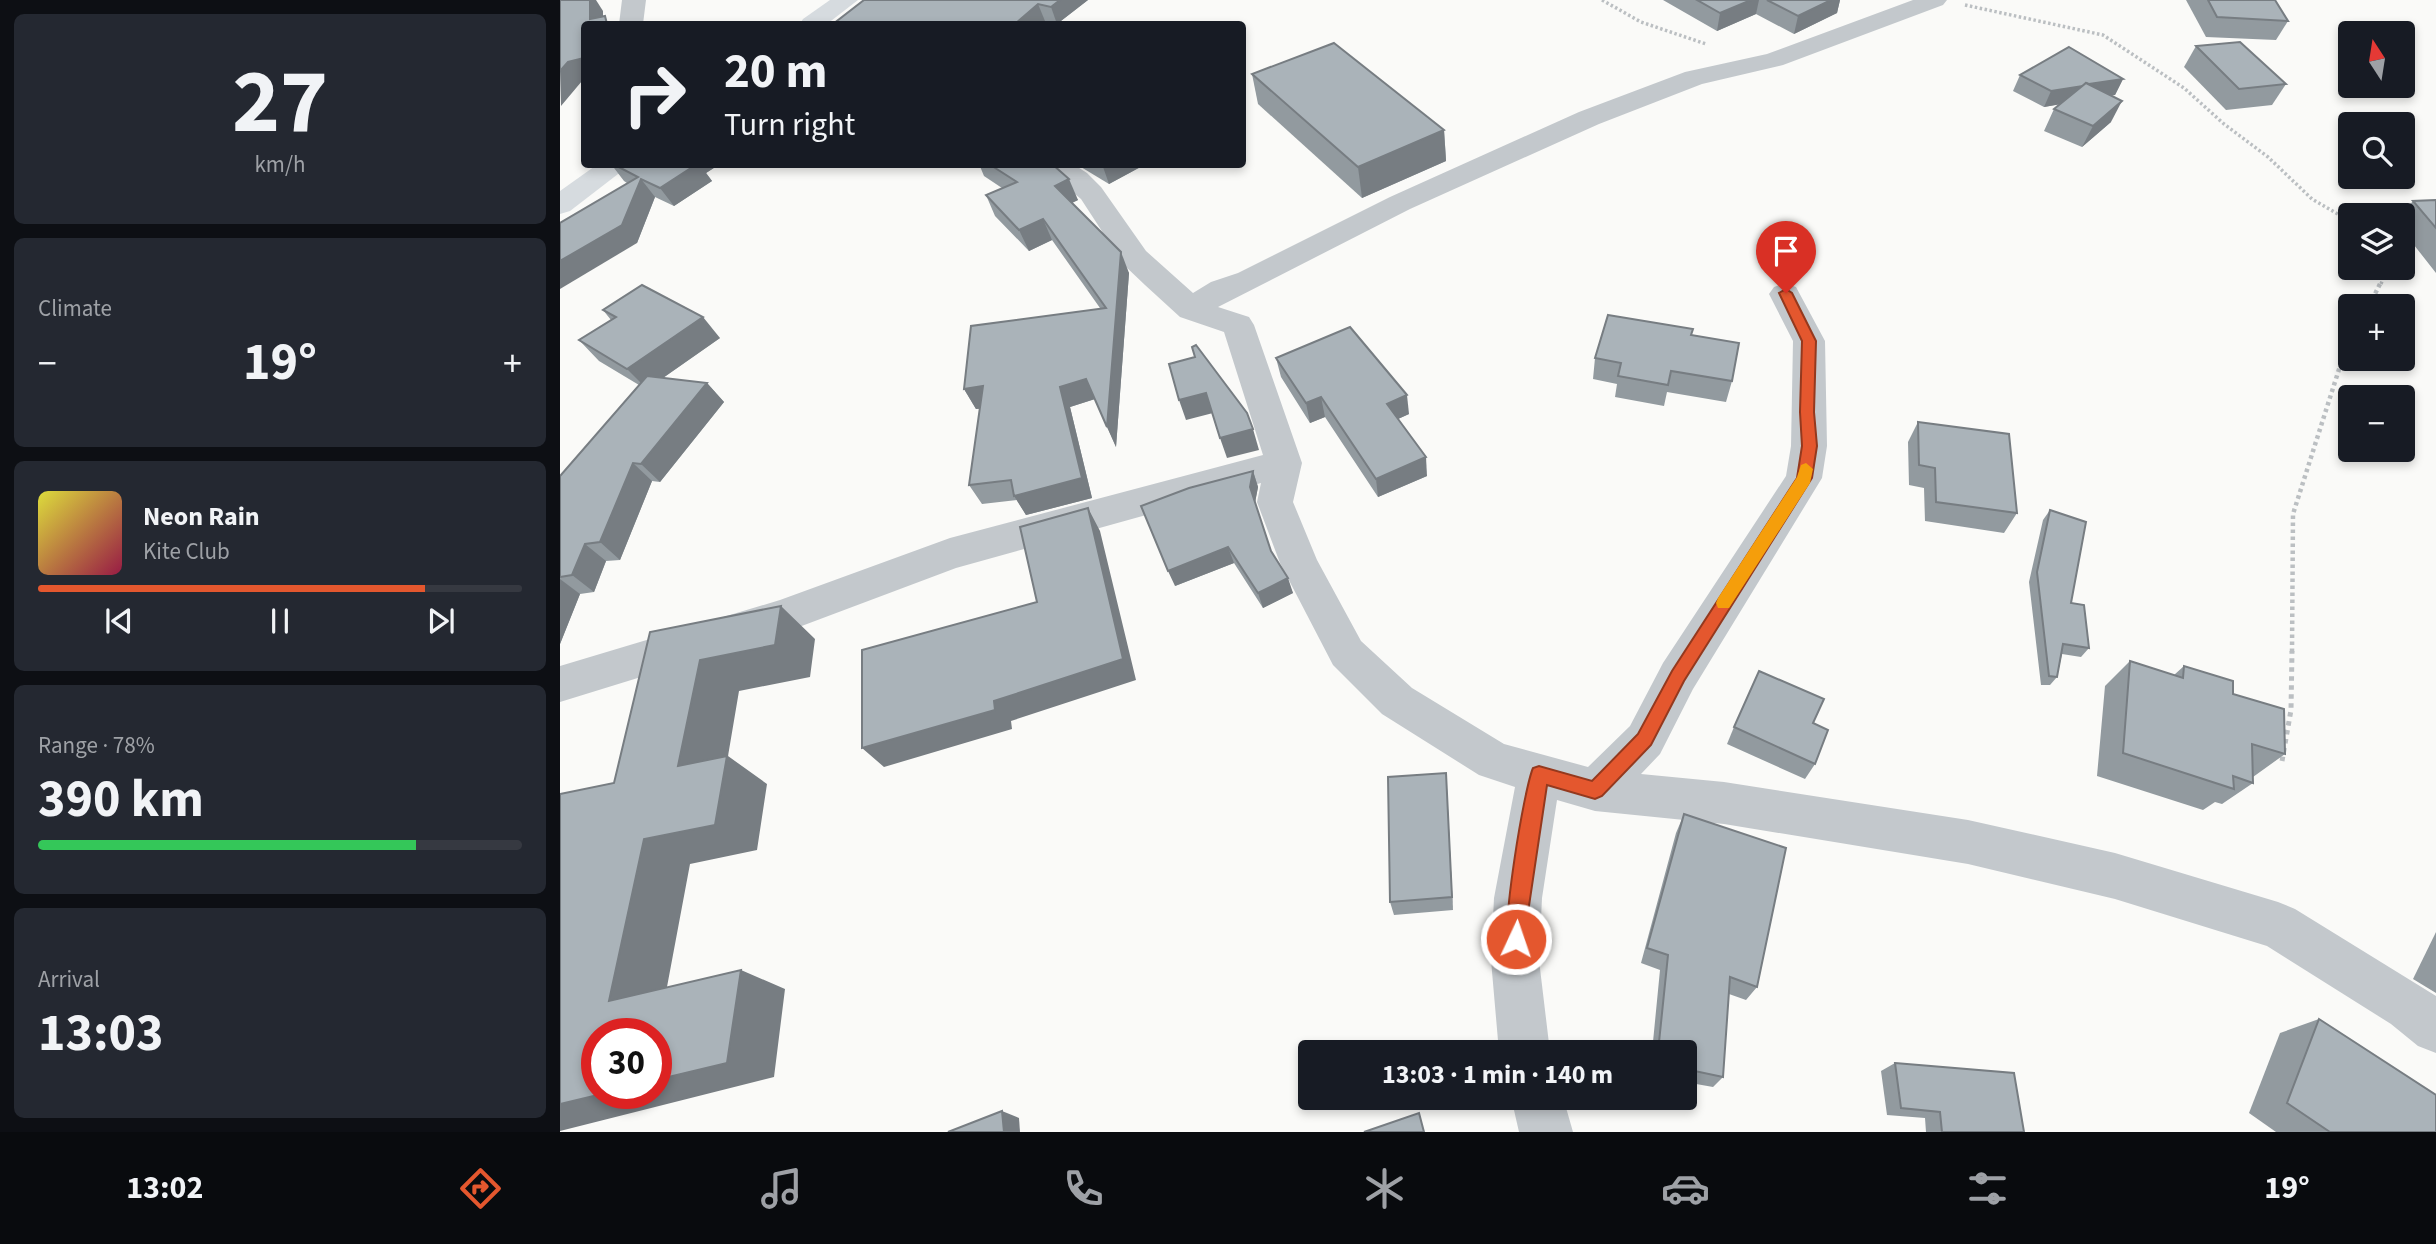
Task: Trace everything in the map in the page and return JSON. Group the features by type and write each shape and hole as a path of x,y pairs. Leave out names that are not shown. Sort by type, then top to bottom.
{"main road":[{"path":"816,21 846,0"},
{"path":"560,205 611,168"}],"street":[{"path":"631,21 634,0"},
{"path":"1191,309 1222,289 1249,280 1400,204 1589,118 1694,78 1774,60 1935,0"},
{"path":"1059,168 1077,179 1091,193 1135,258 1191,309 1238,325 1284,463 1275,502 1299,563 1346,653 1397,701 1494,761 1595,790 1724,803 1931,835 2115,876 2278,926 2409,1006 2436,1028"},
{"path":"1595,790 1645,740 1678,676 1804,478 1810,446 1807,412 1809,341 1786,293"},
{"path":"560,684 783,616 950,554 1284,463"},
{"path":"1524,1040 1515,960 1518,898 1539,774"},
{"path":"1540,1110 1546,1132"}],"path":[{"path":"1602,0 1641,22 1722,48 1745,67"},
{"path":"1964,5 2103,35 2184,88 2224,124 2268,157 2312,199 2338,214"},
{"path":"2283,761 2291,710 2293,514 2338,371"}],"building":[{"path":"560,0 590,0 590,19 605,16 606,21 581,21 581,59 568,62 560,71"},
{"path":"864,0 1060,0 1051,7 1038,4 1018,21 837,21"},
{"path":"1697,0 1751,0 1720,13"},
{"path":"1767,0 1831,0 1798,16"},
{"path":"2208,0 2275,0 2288,21 2217,17"},
{"path":"2240,42 2286,84 2239,89 2196,46"},
{"path":"1334,43 1444,130 1358,167 1252,74"},
{"path":"2069,47 2123,79 2086,83 2083,86 2051,91 2020,75"},
{"path":"2086,83 2122,101 2093,126 2054,109"},
{"path":"621,168 691,168 660,188 641,179 622,225 560,261 560,223 638,177"},
{"path":"995,168 1057,168 1069,179 1055,186 1121,252 1107,427 1086,379 1060,387 1082,478 1014,496 1011,480 969,485 983,386 964,389 971,326 1106,308 1043,219 1019,230 986,195 1017,182"},
{"path":"2436,200 2436,228 2415,203 2413,201"},
{"path":"642,285 703,317 627,369 579,340 616,317 603,310"},
{"path":"1608,315 1693,329 1691,335 1739,343 1732,381 1671,371 1668,385 1618,376 1621,363 1595,358"},
{"path":"1350,327 1407,395 1387,404 1426,457 1376,479 1321,397 1306,403 1276,358"},
{"path":"1196,345 1247,413 1253,429 1220,438 1206,393 1179,400 1169,364 1195,357 1192,347"},
{"path":"647,376 707,383 641,464 633,463 600,542 585,544 572,575 560,577 560,476"},
{"path":"1918,422 2009,434 2017,513 1936,502 1935,468 1919,465"},
{"path":"1253,471 1250,487 1271,551 1288,578 1258,593 1228,547 1168,571 1141,506 1189,488"},
{"path":"1088,508 1123,659 994,701 995,710 862,748 862,650 1037,602 1020,527"},
{"path":"2050,510 2086,522 2071,603 2084,605 2089,648 2063,644 2057,677 2049,676 2037,572"},
{"path":"781,606 775,645 700,660 678,766 727,756 715,825 644,839 609,1001 741,970 727,1063 672,1076 672,1018 581,1018 581,1099 560,1104 560,794 614,783 650,632"},
{"path":"2130,661 2183,678 2184,666 2233,681 2233,694 2284,709 2285,754 2252,744 2253,783 2233,776 2234,789 2123,753"},
{"path":"1759,671 1824,699 1813,723 1828,730 1815,764 1734,727"},
{"path":"1446,773 1452,897 1390,902 1388,777"},
{"path":"1684,814 1786,848 1757,987 1730,977 1723,1077 1697,1072 1697,1040 1659,1040 1668,955 1647,948"},
{"path":"2319,1019 2436,1095 2436,1132 2330,1132 2287,1103"},
{"path":"1895,1063 2014,1073 2024,1132 1942,1132 1940,1112 1901,1108"},
{"path":"1002,1111 1004,1132 948,1132"},
{"path":"1419,1113 1424,1132 1364,1132"}],"slow traffic":[{"path":"1724,603 1804,478 1806,469"}],"route":[{"path":"1516,939 1518,898 1539,774 1595,790 1645,740 1678,676 1804,478 1810,446 1807,412 1809,341 1786,293"}]}
